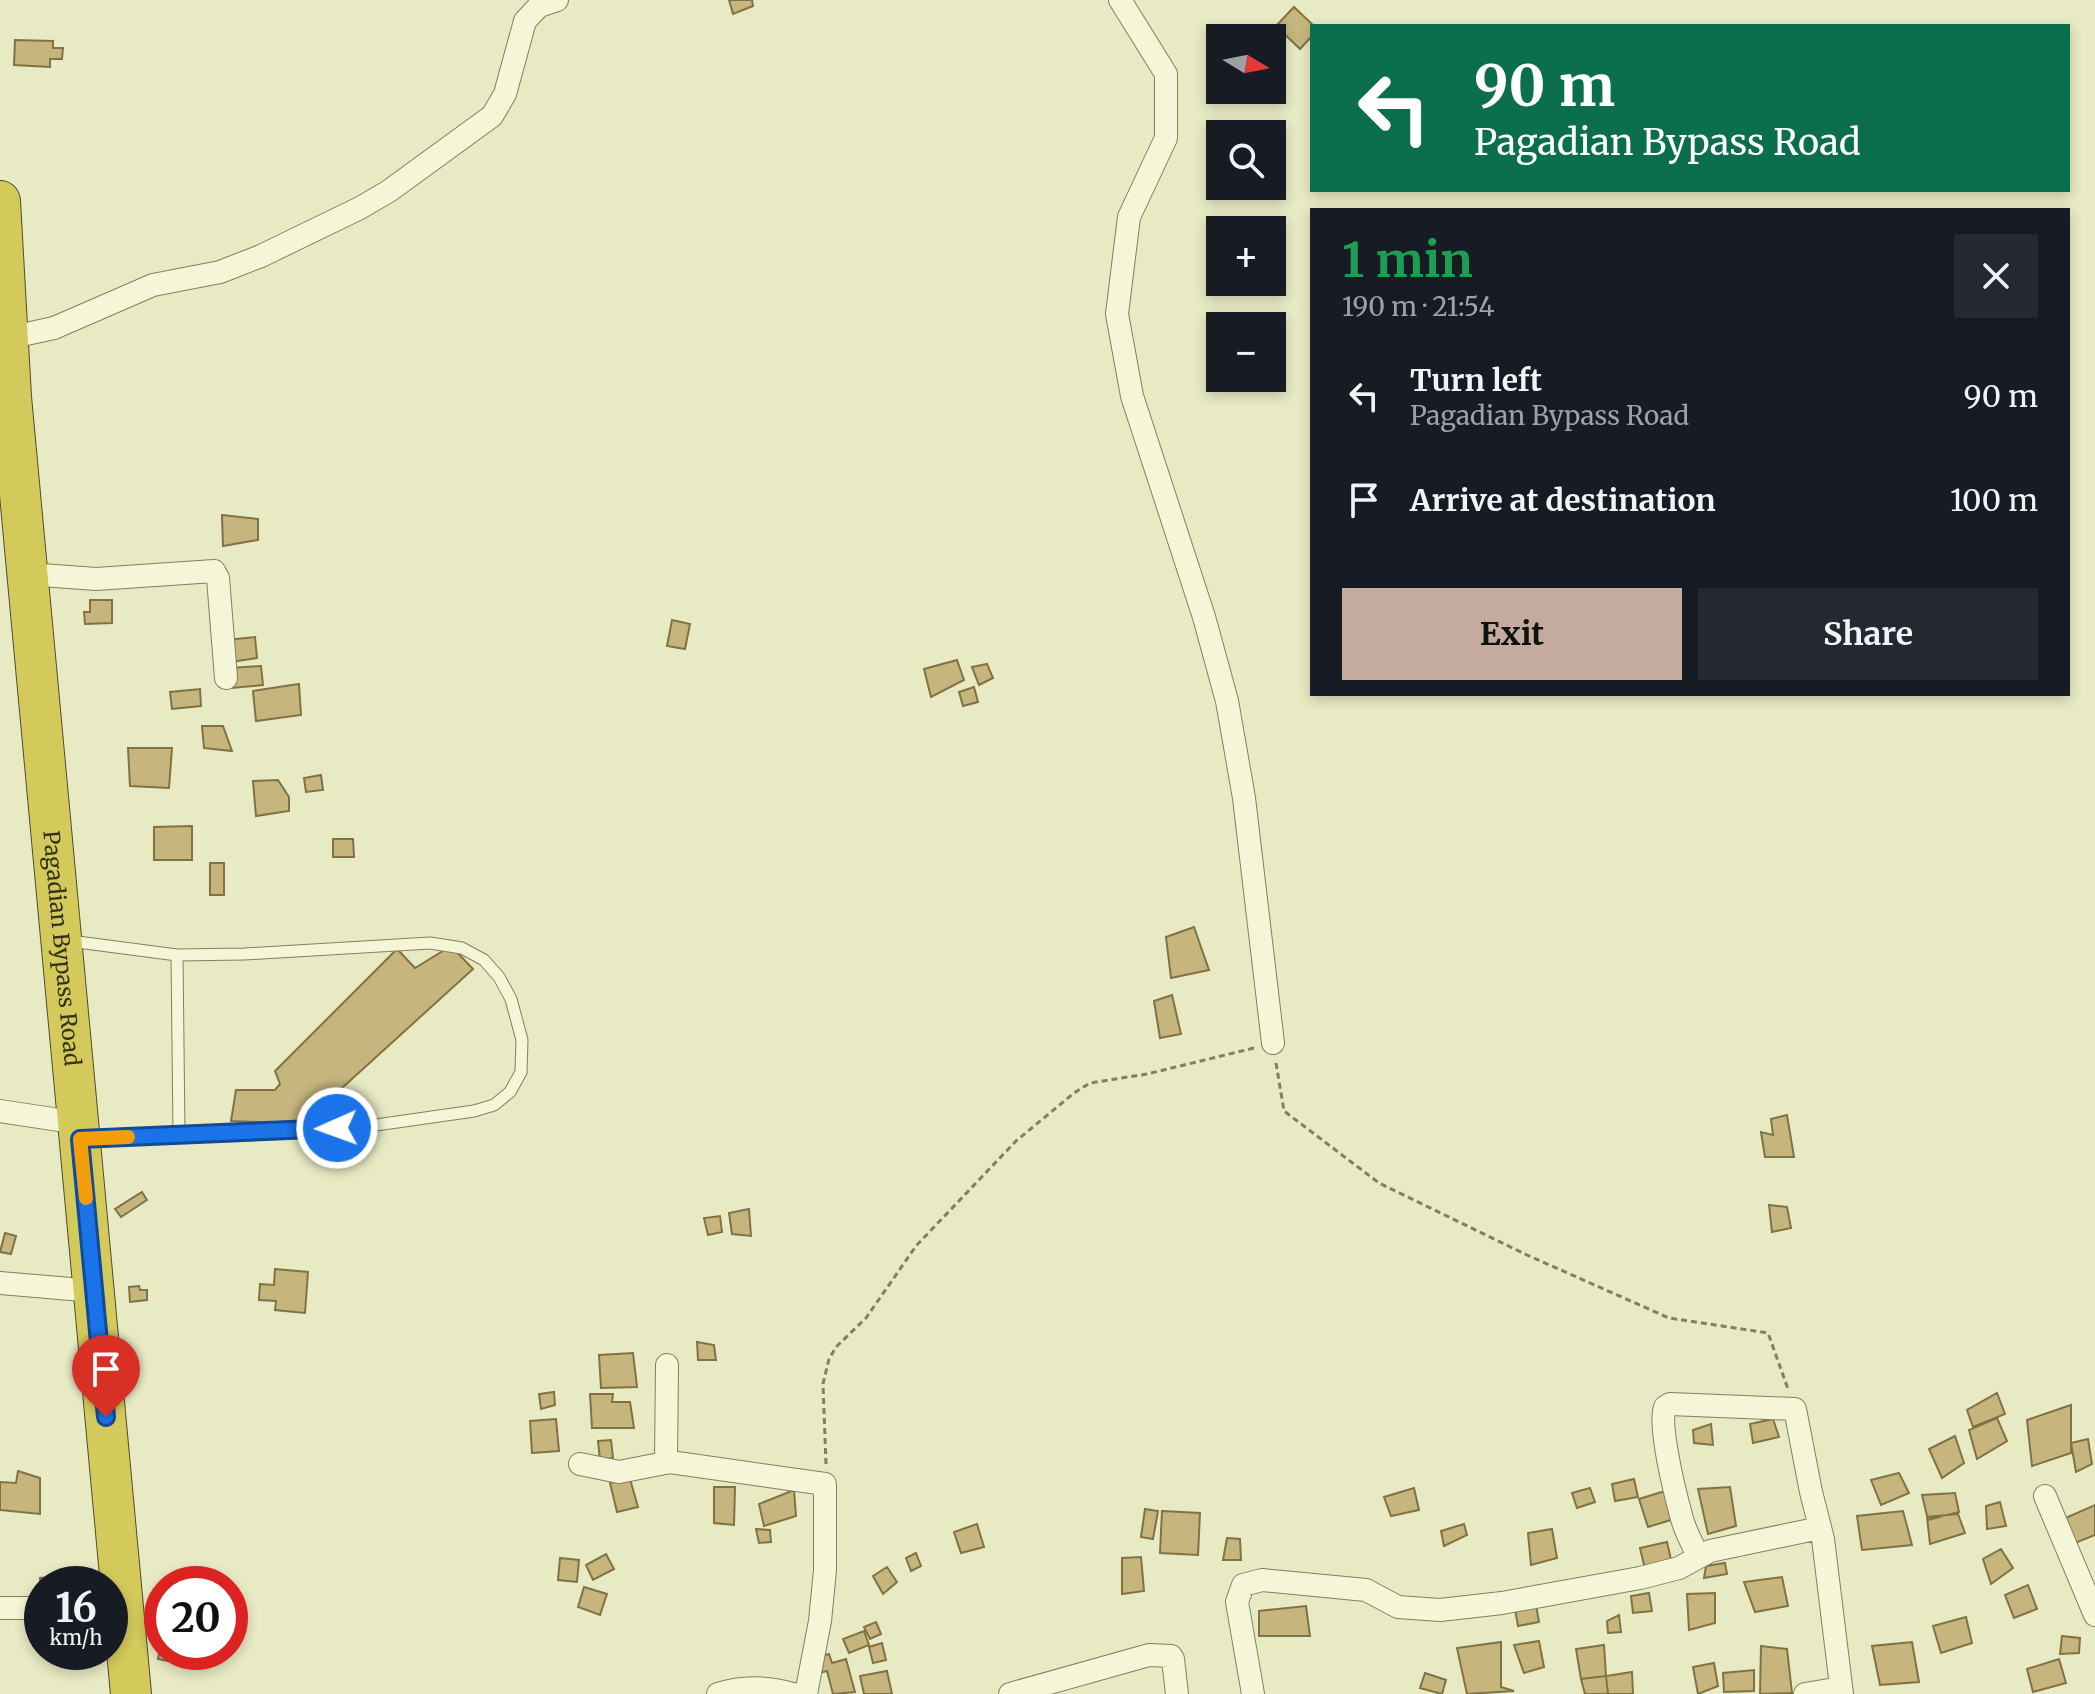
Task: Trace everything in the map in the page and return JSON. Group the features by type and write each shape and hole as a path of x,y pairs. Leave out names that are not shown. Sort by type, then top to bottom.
{"highway":[{"name":"Pagadian Bypass Road","path":"0,201 8,338 6,413 28,574 94,1291 114,1566"},
{"name":"Pagadian Bypass Road","path":"127,1670 131,1694"}],"street":[{"path":"8,338 54,328 153,285 220,272 360,208 389,191 492,116 505,94 525,21 539,6 557,0"},
{"path":"1120,0 1166,74 1166,138 1129,217 1117,314 1132,396 1204,617 1227,701 1244,798 1273,1043"},
{"path":"28,574 108,578 214,571 218,578 226,678"},
{"path":"0,1111 80,1131"},
{"path":"0,1283 94,1291"},
{"path":"666,1463 667,1365"},
{"path":"1698,1556 1681,1517 1665,1439 1665,1407 1670,1404 1795,1409 1825,1553 1842,1691 1805,1694"},
{"path":"580,1464 619,1472 666,1463 825,1484 823,1596 806,1694"},
{"path":"2045,1496 2095,1615"},
{"path":"1253,1694 1237,1602 1240,1589 1247,1582 1262,1580 1366,1590 1398,1607 1440,1610 1599,1587 1679,1568 1710,1551 1820,1528"},
{"path":"0,1608 24,1608"},
{"path":"1010,1694 1149,1655 1161,1655 1173,1659 1177,1694"},
{"path":"718,1694 748,1688 774,1689 793,1694"}],"lane":[{"path":"62,940 177,955 430,943 462,948 484,960 499,977 511,999 522,1040 521,1072 510,1092 494,1105 474,1111 369,1126 179,1134 80,1131"},
{"path":"177,955 179,1134"}],"path":[{"path":"825,1484 823,1384 829,1359 836,1347 866,1318 916,1246 1016,1141 1090,1083 1147,1074 1273,1043 1284,1111 1379,1183 1527,1255 1669,1318 1768,1333 1795,1409"}],"building":[{"path":"729,0 752,0 753,6 733,14"},
{"path":"1294,7 1312,24 1310,38 1300,49 1286,36 1286,24 1278,24"},
{"path":"15,40 53,41 53,48 63,48 62,59 50,59 50,67 14,65"},
{"path":"222,515 258,519 258,540 223,546"},
{"path":"90,600 112,600 112,623 85,624 84,612 90,612"},
{"path":"672,620 690,624 685,649 667,646"},
{"path":"255,637 257,658 230,662 227,640"},
{"path":"957,660 964,680 931,697 924,669"},
{"path":"987,664 993,678 979,685 972,667"},
{"path":"261,666 263,685 232,688 231,668"},
{"path":"299,684 301,715 256,721 253,691"},
{"path":"974,687 978,702 963,706 959,692"},
{"path":"200,689 201,706 172,709 170,692"},
{"path":"202,726 223,726 232,751 204,748"},
{"path":"128,748 172,748 169,788 130,786"},
{"path":"321,775 323,790 306,792 304,778"},
{"path":"278,780 289,797 289,811 256,816 253,781"},
{"path":"192,826 192,860 154,860 154,827"},
{"path":"333,839 353,839 354,857 333,857"},
{"path":"210,863 224,863 224,895 210,895"},
{"path":"1194,927 1209,970 1171,978 1166,937"},
{"path":"451,946 473,969 331,1098 308,1124 231,1121 236,1090 275,1090 280,1084 275,1071 397,949 415,968"},
{"path":"1172,995 1181,1034 1160,1038 1154,1001"},
{"path":"1787,1115 1794,1157 1765,1157 1761,1132 1773,1135 1771,1119"},
{"path":"142,1192 147,1200 121,1217 115,1209"},
{"path":"1769,1205 1787,1207 1791,1228 1772,1232"},
{"path":"749,1209 751,1236 732,1234 729,1213"},
{"path":"720,1216 722,1232 708,1235 704,1218"},
{"path":"5,1233 16,1236 11,1254 0,1252"},
{"path":"275,1269 308,1272 305,1313 275,1310 276,1301 259,1300 260,1284 274,1285"},
{"path":"139,1286 140,1290 147,1290 147,1300 130,1302 129,1287"},
{"path":"697,1342 714,1345 716,1360 698,1360"},
{"path":"633,1353 637,1387 601,1388 599,1355"},
{"path":"554,1392 555,1405 541,1409 539,1394"},
{"path":"1997,1393 2005,1414 1973,1427 1967,1410"},
{"path":"590,1394 613,1394 612,1402 630,1402 634,1428 592,1428"},
{"path":"2071,1405 2071,1453 2032,1466 2027,1420"},
{"path":"1997,1418 2007,1441 1977,1459 1969,1430"},
{"path":"556,1419 559,1451 532,1453 530,1421"},
{"path":"1773,1419 1779,1437 1753,1443 1750,1424"},
{"path":"1711,1424 1713,1445 1694,1443 1693,1430"},
{"path":"1955,1436 1964,1463 1942,1478 1929,1449"},
{"path":"2088,1439 2092,1464 2076,1472 2071,1443"},
{"path":"611,1440 613,1458 600,1460 598,1441"},
{"path":"18,1471 40,1478 40,1514 0,1510 0,1482 16,1483"},
{"path":"1899,1473 1909,1493 1881,1505 1871,1480"},
{"path":"630,1479 638,1507 617,1512 610,1483"},
{"path":"1634,1479 1638,1497 1615,1501 1612,1484"},
{"path":"714,1487 735,1487 734,1525 714,1523"},
{"path":"1730,1487 1736,1526 1708,1534 1698,1489"},
{"path":"1414,1488 1419,1510 1391,1516 1384,1497"},
{"path":"1590,1488 1595,1502 1577,1508 1572,1493"},
{"path":"794,1490 796,1516 764,1526 759,1504"},
{"path":"1665,1491 1674,1519 1648,1527 1639,1499"},
{"path":"1955,1493 1959,1512 1928,1520 1922,1495"},
{"path":"2000,1502 2006,1526 1987,1529 1986,1506"},
{"path":"2095,1505 2095,1535 2070,1545 2061,1520"},
{"path":"1145,1509 1158,1511 1153,1539 1141,1537"},
{"path":"1162,1511 1200,1513 1198,1555 1160,1553"},
{"path":"1903,1511 1912,1545 1862,1550 1857,1516"},
{"path":"1958,1514 1965,1533 1930,1544 1927,1517"},
{"path":"977,1524 984,1547 961,1553 954,1532"},
{"path":"1464,1524 1467,1535 1444,1546 1441,1531"},
{"path":"756,1529 770,1530 771,1542 759,1543"},
{"path":"1552,1529 1557,1558 1531,1565 1528,1533"},
{"path":"1227,1538 1240,1539 1241,1560 1223,1560"},
{"path":"1667,1542 1672,1564 1645,1569 1640,1548"},
{"path":"2001,1549 2013,1568 1991,1584 1983,1559"},
{"path":"916,1553 921,1566 911,1571 906,1558"},
{"path":"606,1554 614,1569 593,1580 586,1565"},
{"path":"1141,1557 1144,1591 1122,1594 1122,1558"},
{"path":"560,1558 579,1560 577,1582 558,1580"},
{"path":"1725,1563 1727,1574 1704,1578 1706,1566"},
{"path":"887,1567 897,1582 883,1594 873,1576"},
{"path":"1782,1577 1788,1606 1755,1612 1744,1582"},
{"path":"2028,1585 2037,1609 2014,1618 2005,1595"},
{"path":"584,1587 607,1594 600,1615 578,1607"},
{"path":"1649,1593 1652,1611 1633,1613 1631,1596"},
{"path":"1715,1593 1715,1623 1689,1630 1687,1594"},
{"path":"1536,1605 1539,1622 1518,1626 1515,1609"},
{"path":"1306,1606 1310,1636 1259,1636 1259,1611"},
{"path":"1619,1615 1621,1632 1608,1633 1607,1621"},
{"path":"1966,1617 1972,1643 1941,1653 1933,1626"},
{"path":"876,1622 881,1634 870,1639 864,1627"},
{"path":"864,1631 869,1645 849,1653 843,1639"},
{"path":"2062,1636 2080,1638 2079,1653 2060,1654"},
{"path":"1539,1641 1544,1667 1524,1673 1514,1645"},
{"path":"1501,1642 1501,1687 1514,1691 1467,1694 1457,1648"},
{"path":"1912,1642 1919,1682 1880,1685 1872,1646"},
{"path":"882,1643 886,1660 873,1663 869,1647"},
{"path":"1604,1645 1606,1676 1581,1679 1576,1649"},
{"path":"1761,1646 1787,1649 1792,1693 1760,1694"},
{"path":"829,1654 832,1663 846,1659 855,1692 833,1694 827,1671 819,1673 815,1658"},
{"path":"2059,1659 2066,1683 2033,1692 2027,1669"},
{"path":"1714,1663 1718,1686 1698,1694 1693,1667"},
{"path":"1754,1670 1754,1691 1724,1692 1723,1673"},
{"path":"887,1671 892,1694 864,1694 860,1676"},
{"path":"1632,1672 1633,1694 1608,1694 1606,1676"},
{"path":"1425,1673 1446,1680 1442,1694 1420,1688"},
{"path":"1606,1676 1608,1694 1585,1694 1581,1679"}],"slow traffic":[{"path":"86,1198 80,1139 128,1137"}],"route":[{"path":"106,1417 80,1139 337,1128"}]}
